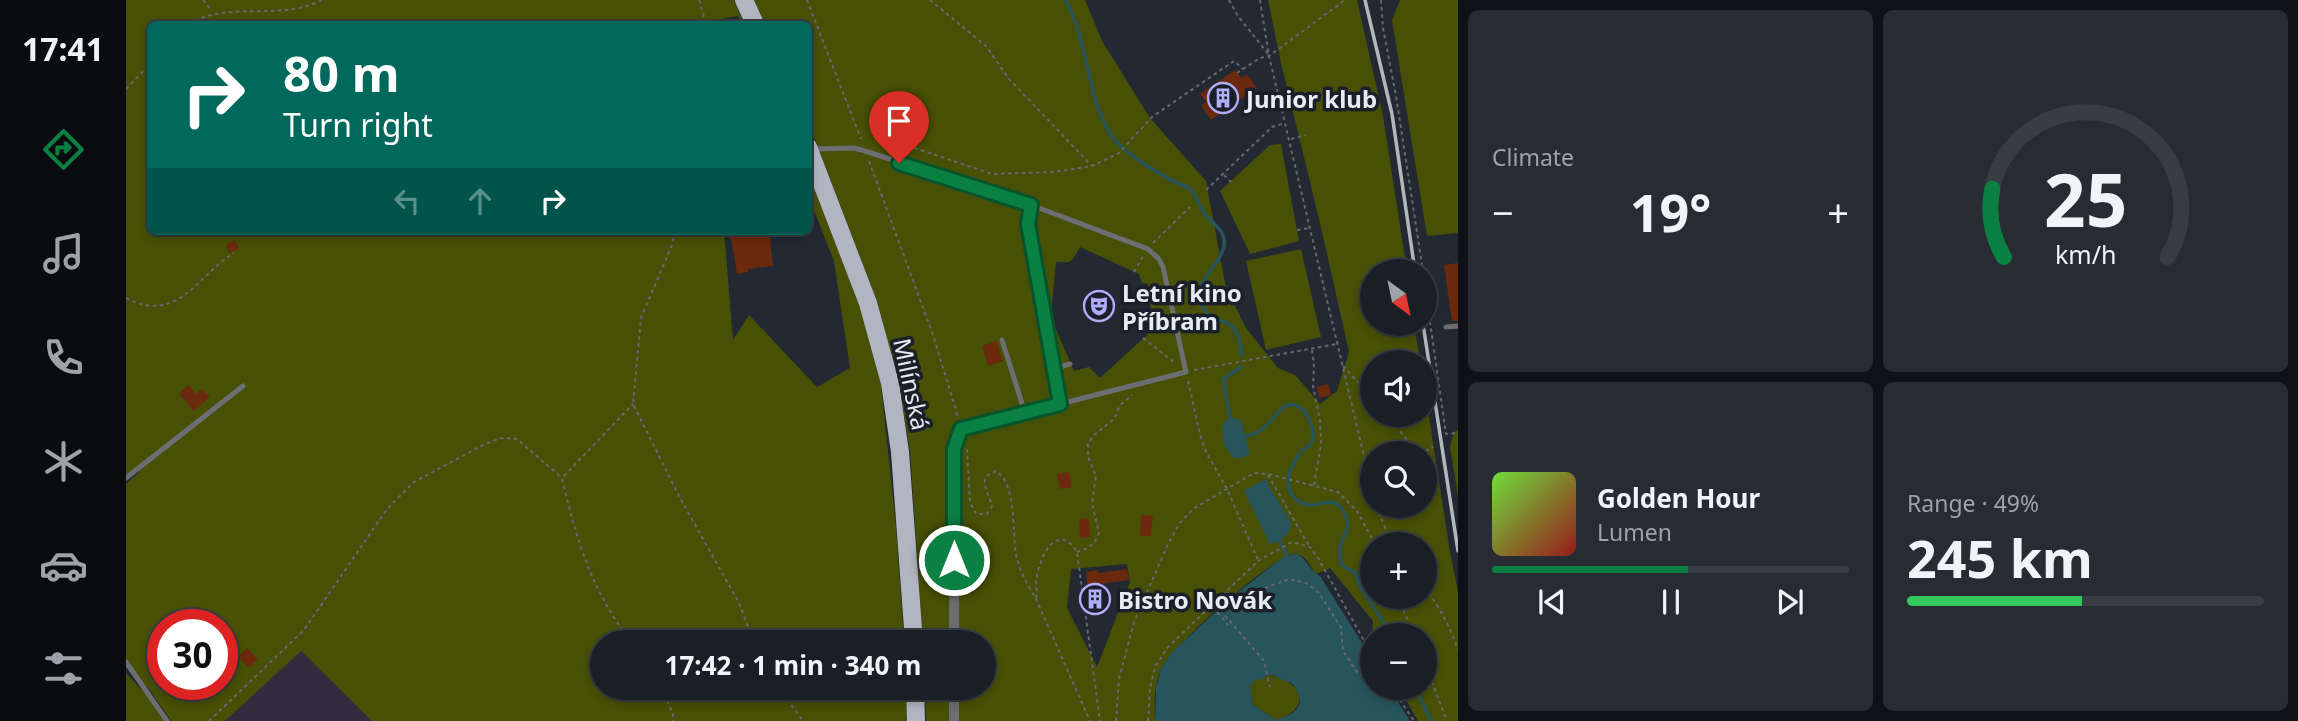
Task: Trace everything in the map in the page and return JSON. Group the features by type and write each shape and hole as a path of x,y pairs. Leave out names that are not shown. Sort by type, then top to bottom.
{"main road":[{"path":"744,0 754,21"},
{"name":"Milínská","path":"812,156 868,303 890,383 900,453 913,630"},
{"path":"915,700 916,721"}],"street":[{"path":"954,630 954,449 961,429"},
{"path":"954,700 954,721"}],"lane":[{"path":"812,148 854,148 866,151 1031,205 1148,248 1159,259 1167,277 1186,372 961,429"},
{"path":"1031,205 1028,224 1060,404"},
{"path":"1446,327 1458,326"},
{"path":"1002,340 1025,413"},
{"path":"1053,369 1070,364"},
{"path":"126,478 243,386"},
{"path":"126,662 167,721"}],"path":[{"path":"203,0 211,11"},
{"path":"194,21 211,11 239,7 287,10 322,0"},
{"path":"699,0 705,21"},
{"path":"807,0 933,335 967,442 970,502 973,511 981,515 990,511 992,506 984,482 992,471 1000,474 1007,483 1016,556 1090,721"},
{"path":"930,0 986,46 1009,79 1092,166"},
{"path":"1229,0 1269,56"},
{"path":"1260,0 1269,56 1361,441"},
{"path":"1237,73 1269,56 1345,0"},
{"path":"1381,0 1383,28 1421,259"},
{"path":"866,151 906,145 992,174 1054,172 1092,166 1119,153 1152,117 1234,61 1243,69"},
{"path":"126,89 147,67"},
{"path":"1206,190 1272,127 1286,122"},
{"path":"1290,139 1306,135"},
{"path":"1223,174 1231,182"},
{"path":"1134,272 1148,248 1190,208"},
{"path":"1297,230 1310,228"},
{"path":"674,235 641,318 633,404 679,496 739,603 749,630"},
{"path":"126,298 137,304 153,306 181,299 234,253"},
{"path":"1432,336 1446,434 1458,433"},
{"path":"1143,338 1186,372 1200,435 1258,561"},
{"path":"1186,372 1338,344"},
{"path":"1312,349 1312,386 1320,419 1321,444 1314,485"},
{"path":"1343,365 1360,384"},
{"path":"1077,552 1094,543 1099,533 1092,503 1096,476 1088,457 1088,444 1093,436 1115,418 1120,405 1133,395"},
{"path":"562,478 633,404"},
{"path":"1397,427 1408,441"},
{"path":"209,721 304,630 387,509 414,482 482,444 501,438 517,439 562,478 577,540 594,584 623,630"},
{"path":"1116,721 1119,679 1134,622 1157,566 1180,524 1193,509 1254,472 1338,492 1357,511 1368,532"},
{"path":"1268,474 1360,633"},
{"path":"1036,599 1036,583 1048,547 1055,541 1064,539 1072,543 1077,552 1100,721"},
{"path":"1148,721 1150,688 1155,667 1167,648 1258,561 1286,544 1298,543 1310,547"},
{"path":"1227,591 1232,597 1244,599 1289,579 1306,583 1318,592 1341,627 1343,651 1360,674"},
{"path":"1215,604 1264,661 1270,687"},
{"path":"1437,604 1458,650"},
{"path":"1212,607 1228,625"},
{"path":"1437,695 1447,721"},
{"path":"667,700 673,721"},
{"path":"788,700 803,721"},
{"path":"1400,700 1414,721"}],"shaded area":[{"path":"301,650 372,721 225,721"}],"green space":[{"path":"126,0 734,0 743,21 738,16 711,21 147,21 147,235 724,235 733,340 749,315 817,387 850,368 834,261 812,206 812,180 860,306 881,385 896,527 903,630 590,630 590,700 906,700 907,721 372,721 301,651 225,721 171,721 157,700 238,700 238,609 147,609 147,687 126,667 126,484 140,471 126,474"},
{"path":"754,0 1085,0 1102,41 1150,118 1206,181 1226,288 1246,328 1278,368 1295,375 1320,404 1337,391 1349,352 1268,0 1357,0 1383,116 1405,259 1360,259 1360,336 1416,336 1418,350 1360,350 1360,427 1431,427 1433,441 1360,441 1360,518 1437,518 1437,468 1458,591 1458,721 1418,721 1406,700 1437,700 1437,623 1373,623 1363,609 1437,609 1437,532 1360,532 1360,605 1330,568 1316,574 1305,558 1296,553 1284,558 1247,584 1203,622 1170,657 1157,680 1155,721 926,721 925,700 996,700 996,630 922,630 910,451 899,382 877,301 812,132 812,21 764,21","holes":["1080,247 1139,274 1142,283 1148,284 1152,320 1149,321 1148,334 1100,378 1089,367 1074,371 1051,312 1056,262 1069,262","1127,564 1130,582 1097,667 1067,608 1071,569"]},
{"path":"1400,0 1458,0 1458,233 1427,236 1392,20"},
{"path":"1281,144 1299,241 1250,254 1220,191 1270,145"},
{"path":"1301,249 1321,337 1266,350 1246,261"},
{"path":"1458,430 1458,496 1450,447 1454,432"},
{"path":"126,673 147,696 147,700 151,700 163,713 167,721 126,721"},
{"path":"1268,675 1288,682 1299,694 1296,709 1276,720 1253,705 1250,686 1255,679"}],"water":[{"path":"1229,417 1241,420 1250,454 1242,458 1233,458 1224,444 1222,426"},
{"path":"1265,479 1292,524 1284,537 1270,544 1244,491"},
{"path":"1296,553 1320,576 1360,640 1360,700 1397,700 1410,721 1155,721 1156,688 1161,669 1171,653 1232,597 1282,558","holes":["1268,675 1292,684 1300,699 1295,711 1276,720 1253,705 1250,686 1255,680"]}],"building":[{"name":"Junior klub","path":"1235,70 1241,78 1247,74 1257,88 1211,120 1201,105 1206,102 1200,94"},
{"path":"731,235 769,235 773,266 748,269 748,272 737,274"},
{"path":"235,240 239,249 229,253 226,245"},
{"path":"1458,263 1458,321 1452,321 1444,265"},
{"path":"996,341 1003,361 988,366 982,346"},
{"path":"1328,384 1331,395 1319,398 1317,387"},
{"path":"188,385 196,394 202,389 210,397 194,411 179,394"},
{"path":"1069,472 1072,487 1060,489 1057,474"},
{"path":"1141,515 1153,516 1151,536 1140,536"},
{"path":"1089,518 1090,537 1080,538 1079,519"},
{"name":"Bistro Novák","path":"1127,569 1129,580 1099,584 1103,614 1091,616 1086,572"},
{"path":"247,648 258,659 249,668 238,657"}],"waterway":[{"path":"1066,0 1078,30 1099,111 1112,136 1141,162 1190,189 1204,213 1222,233 1222,252 1205,278 1199,296 1207,314 1235,330 1242,355"},
{"path":"1230,418 1223,379 1241,367"},
{"path":"1243,436 1261,430 1288,405 1300,407 1308,416 1312,440 1299,454 1291,469 1288,481 1290,491 1296,499 1305,504 1330,502 1342,510 1347,525 1340,548 1341,564 1355,572 1359,585 1384,623"},
{"path":"1278,538 1287,556"},
{"path":"1421,700 1431,721"}],"railway":[{"path":"1365,0 1392,114 1413,259"},
{"path":"1425,336 1458,551"}],"place":[{"name":"Junior klub","path":"1223,98"},
{"name":"Letní kino Příbram","path":"1099,306"},
{"name":"Bistro Novák","path":"1095,599"}],"route":[{"path":"899,163 1031,205 1028,224 1060,404 961,429 954,449 954,560"}]}
